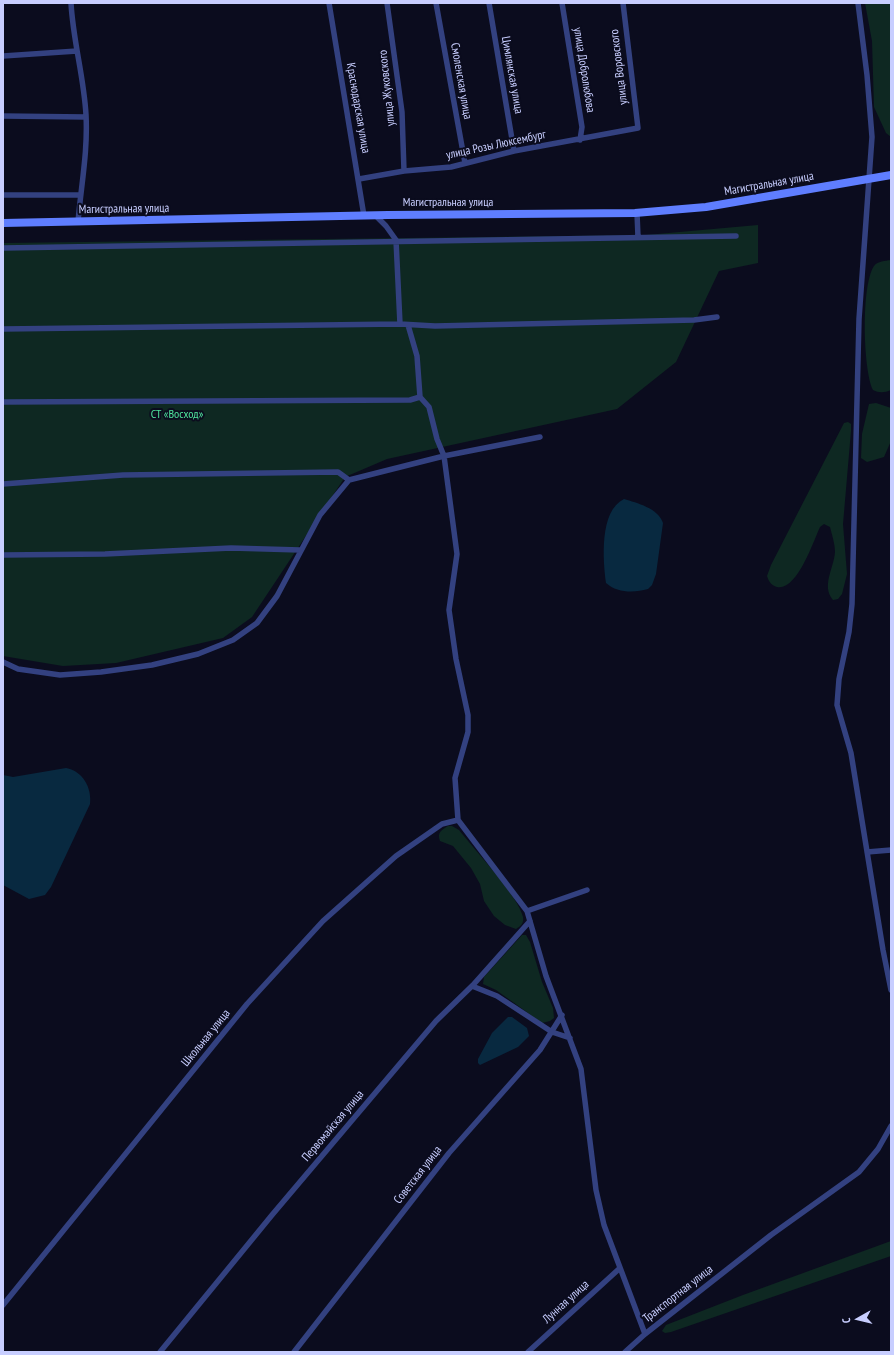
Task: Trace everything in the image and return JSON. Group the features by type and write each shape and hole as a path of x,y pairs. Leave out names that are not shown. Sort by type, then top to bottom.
{"main road":[{"name":"Магистральная улица","path":"3,223 364,216 638,213 706,207 891,175"}],"street":[{"path":"71,3 83,80 86,117 86,152 78,222"},
{"name":"Краснодарская улица","path":"329,3 364,216"},
{"name":"улица Жуковского","path":"386,3 402,112 404,171"},
{"name":"Смоленская улица","path":"436,3 464,163"},
{"name":"Цимлянская улица","path":"489,3 514,151"},
{"name":"улица Добролюбова","path":"562,3 582,128 580,140"},
{"name":"улица Воровского","path":"623,3 638,128"},
{"path":"858,3 867,75 872,137 859,319 852,604 837,693 837,705 851,753 882,950 891,990"},
{"path":"3,56 78,51"},
{"path":"3,116 86,117"},
{"name":"улица Розы Люксембург","path":"359,179 404,171 450,167 514,151 580,140 638,128"},
{"name":"Магистральная улица","path":"3,195 80,196"},
{"path":"638,213 638,236"},
{"path":"376,216 386,226 396,240 400,324"},
{"path":"3,248 638,236 736,236"},
{"path":"3,329 400,324 451,326 694,320 717,317"},
{"path":"408,324 417,356 420,397 429,407 437,439 444,456 457,554 449,610 456,658 468,715 468,732 454,778 458,820 527,910 546,976 562,1015 580,1069 599,1206 620,1268 645,1334"},
{"path":"3,402 410,400 420,397"},
{"path":"3,662 18,668 60,675 152,665 198,654 220,646 234,640 257,623 276,596 320,515 349,480 444,456 540,437"},
{"path":"3,484 123,475 338,472 349,480"},
{"path":"3,555 105,554 231,548 300,550"},
{"name":"Школьная улица","path":"3,1305 247,1004 323,921 396,856 442,824 458,820"},
{"path":"867,852 891,850"},
{"path":"527,910 587,890"},
{"name":"Первомайская улица","path":"160,1352 272,1215 436,1022 472,986 530,921"},
{"path":"472,986 497,996 552,1032 570,1038"},
{"name":"Советская улица","path":"294,1352 449,1153 540,1050 562,1015"},
{"name":"Транспортная улица","path":"625,1352 645,1334 746,1255 859,1172 878,1150 891,1126"},
{"name":"Лунная улица","path":"528,1352 620,1268"}],"green space":[{"path":"865,3 891,3 891,137 886,133 874,107 872,41"},
{"name":"СТ «Восход»","path":"758,225 758,263 719,271 676,362 617,409 387,459 345,477 252,617 223,638 116,663 63,666 3,656 3,243 646,235"},
{"path":"891,260 891,390 879,392 873,390 867,364 865,347 865,308 870,276 874,266 880,262"},
{"path":"876,403 891,408 891,441 884,457 867,462 861,458 862,434 869,404"},
{"path":"848,422 851,424 851,431 843,524 847,574 842,594 838,599 833,600 828,589 835,549 830,527 824,524 820,527 809,554 798,574 784,586 777,587 770,583 767,576 771,565 844,423"},
{"path":"448,826 452,826 459,830 505,885 520,908 523,917 523,923 518,928 516,929 505,925 494,916 484,901 480,884 471,868 453,846 440,841 440,832"},
{"path":"522,935 526,935 530,942 542,982 553,1008 554,1018 550,1021 542,1023 496,990 483,984 484,977"},
{"path":"891,1241 891,1256 671,1332 665,1333 662,1331 666,1325"}],"water":[{"path":"624,499 641,504 657,513 663,523 656,574 652,585 648,589 626,591 615,589 606,583 604,537 610,514 616,505"},
{"path":"66,768 82,776 88,786 90,804 51,887 45,895 29,899 3,885 3,775 13,777"},
{"path":"508,1017 512,1017 527,1028 529,1036 518,1047 480,1065 478,1063 478,1059 492,1033"}]}
